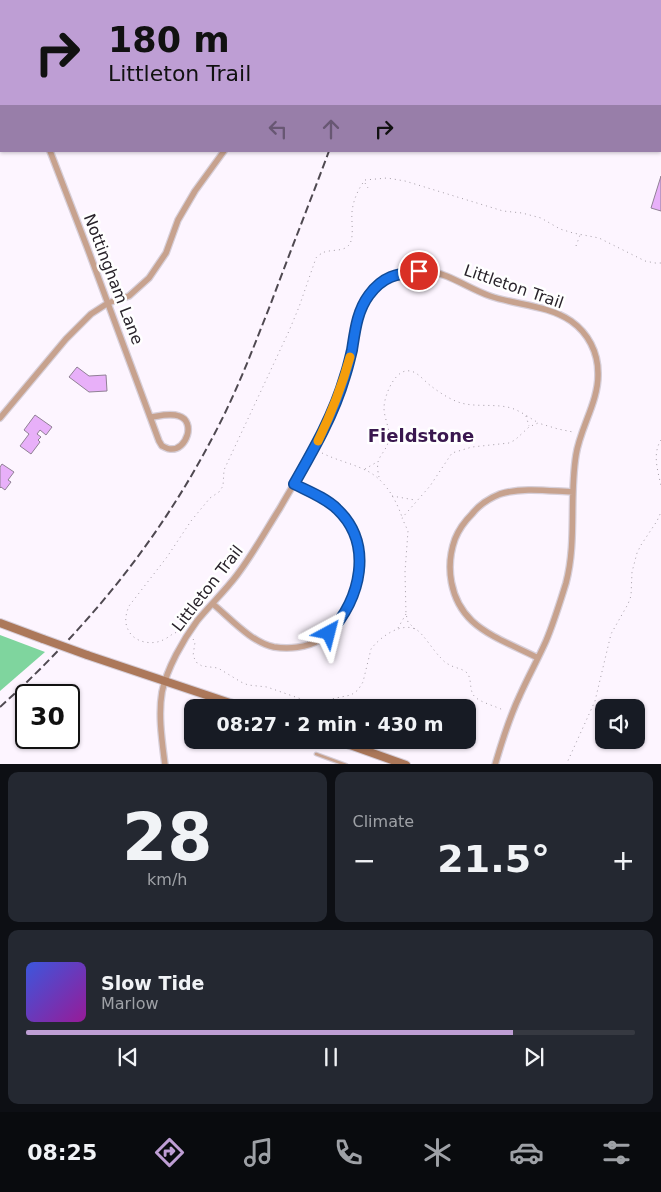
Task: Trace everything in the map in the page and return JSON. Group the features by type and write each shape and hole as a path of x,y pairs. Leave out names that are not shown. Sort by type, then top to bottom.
{"main road":[{"path":"0,623 87,655 218,699"},
{"path":"362,749 406,764"}],"street":[{"name":"Nottingham Lane","path":"50,152 159,440 162,446 170,449 180,447 188,435 186,422 179,416 164,415 151,417"},
{"path":"0,418 66,339 91,314 108,303 129,296 148,278 166,253 178,220 195,191 223,152"},
{"name":"Littleton Trail","path":"165,764 160,726 162,694 165,681 179,649 200,617 237,575 315,448 338,396 351,352 358,315 369,295 385,279 404,272 419,271 445,276 491,296 554,313 581,329 593,345 596,357 597,386 576,454 572,492 572,544 568,575 538,658 507,726 495,764"},
{"path":"213,604 251,637 274,647 290,648 305,646 318,641 329,633 342,618 353,597 360,571 360,558 353,531 348,521 335,507 294,484"},
{"path":"538,658 481,628 462,609 456,598 450,576 452,549 460,529 476,509 488,500 513,492 572,492"}],"lane":[{"path":"316,754 346,764"}],"path":[{"path":"182,632 176,632 158,642 141,641 134,638 128,631 125,615 129,606 167,557 191,521 223,486 224,470 299,307 316,258 321,253 350,246 352,241 352,210 360,186 365,180 386,178 405,181 503,211 541,218 560,229 599,238 645,261 661,263"},
{"path":"364,181 368,188"},
{"path":"576,246 580,234"},
{"path":"364,469 378,462 385,450 389,435 384,407 395,377 403,371 415,372 432,387 462,403 504,407 515,410 538,423 573,432"},
{"path":"526,416 529,427"},
{"path":"402,518 430,486 452,453 472,447 509,443 529,427 538,423"},
{"path":"661,440 656,453 661,486"},
{"path":"322,453 364,469 379,477 398,506 408,531 406,550 406,614 408,622 415,630"},
{"path":"378,462 379,477"},
{"path":"392,496 416,500"},
{"path":"566,764 595,701 611,634 631,596 632,572 637,553 661,512"},
{"path":"398,629 406,614"},
{"path":"191,637 195,642 194,656 197,663 202,666 218,668 241,682 267,687 304,700 316,702 351,696 363,682 371,649 398,629 415,630 419,631 430,646 449,664 467,673 471,690 476,697 503,710"}],"green space":[{"path":"0,635 45,652 0,691"}],"building":[{"path":"661,176 661,211 651,208"},
{"path":"77,367 89,376 106,375 107,391 89,392 69,377"},
{"path":"35,415 52,427 46,435 40,430 37,434 41,437 38,440 40,442 31,454 20,446 29,434 24,430"},
{"path":"2,464 14,472 8,480 11,482 5,490 0,488 0,467"}],"railway":[{"path":"0,707 67,642 97,607 126,572 179,497 202,457 237,387 329,152"}],"slow traffic":[{"path":"318,441 338,396 350,357"}],"district":[{"name":"Fieldstone","path":"421,436"}],"route":[{"path":"329,633 347,610 358,583 360,558 357,544 348,521 335,507 294,484 315,448 338,396 351,352 358,315 364,303 369,295 385,279 404,272 419,271"}]}
